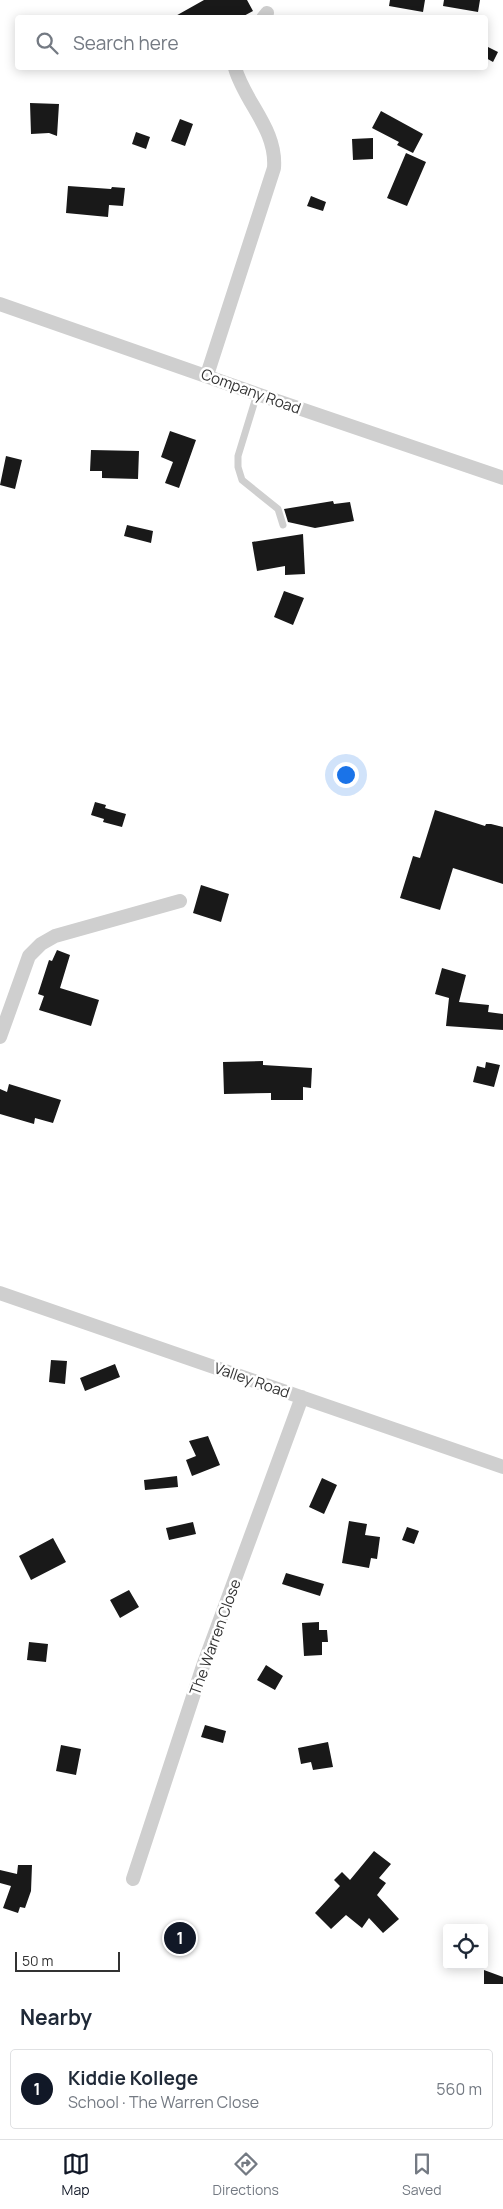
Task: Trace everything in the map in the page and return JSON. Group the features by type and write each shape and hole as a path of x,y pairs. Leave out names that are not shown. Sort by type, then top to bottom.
{"street":[{"path":"207,375 274,168 274,148 269,133 236,70"},
{"name":"Company Road","path":"0,304 503,478"},
{"path":"0,1038 29,956 41,944 55,936 180,901"},
{"name":"Valley Road","path":"0,1293 503,1467"},
{"name":"The Warren Close","path":"133,1878 204,1666 302,1397"}],"lane":[{"path":"257,394 238,456 238,467 242,480 278,509 283,525"}],"building":[{"path":"204,0 247,0 253,11 246,15 177,15"},
{"path":"390,0 425,0 423,12 389,6"},
{"path":"444,0 480,0 478,12 443,6"},
{"path":"488,47 498,52 493,62 488,59"},
{"path":"30,103 59,104 57,136 49,133 31,134"},
{"path":"381,111 423,134 413,153 397,145 399,142 372,128"},
{"path":"180,119 193,124 185,146 171,141"},
{"path":"136,132 150,137 146,149 132,144"},
{"path":"373,138 373,159 353,160 352,139"},
{"path":"406,153 426,162 407,206 387,198"},
{"path":"68,186 125,188 123,206 109,205 108,217 66,213"},
{"path":"311,196 326,202 323,211 307,206"},
{"path":"170,431 196,440 179,488 165,483 173,462 161,457"},
{"path":"91,450 139,451 138,479 102,478 102,471 90,471"},
{"path":"6,456 22,460 15,489 0,485"},
{"path":"333,501 334,504 350,502 354,521 315,528 288,522 284,509"},
{"path":"127,525 153,531 151,543 124,536"},
{"path":"303,534 305,574 285,575 285,566 257,571 252,542"},
{"path":"284,591 304,598 293,625 274,617"},
{"path":"95,802 106,805 105,808 126,814 122,827 103,822 104,819 91,815"},
{"path":"435,810 485,826 486,824 491,824 503,827 503,884 453,868 440,910 400,898 413,856 420,858"},
{"path":"201,885 229,894 221,922 193,913"},
{"path":"57,950 70,955 60,988 99,1000 91,1026 39,1010 44,996 38,994 49,960 52,961"},
{"path":"442,968 466,975 459,1002 489,1005 488,1012 503,1014 503,1030 446,1026 449,998 435,994"},
{"path":"263,1061 263,1065 312,1068 311,1088 303,1087 303,1100 271,1100 271,1093 224,1094 223,1062"},
{"path":"486,1062 500,1065 494,1087 473,1082 477,1066 485,1068"},
{"path":"9,1084 61,1100 53,1123 35,1118 34,1124 0,1114 0,1089 7,1092"},
{"path":"51,1360 67,1361 65,1384 49,1382"},
{"path":"115,1364 120,1377 85,1391 80,1378"},
{"path":"208,1436 220,1465 192,1476 186,1460 196,1456 189,1441"},
{"path":"177,1476 178,1487 145,1490 144,1480"},
{"path":"322,1478 337,1485 324,1514 309,1507"},
{"path":"349,1521 367,1524 365,1535 380,1537 377,1559 371,1558 369,1568 342,1563"},
{"path":"193,1522 196,1534 169,1540 166,1528"},
{"path":"407,1527 419,1531 414,1544 402,1540"},
{"path":"53,1538 66,1562 31,1580 19,1556"},
{"path":"286,1573 324,1584 320,1596 282,1584"},
{"path":"129,1590 139,1607 120,1618 110,1600"},
{"path":"319,1622 319,1630 327,1630 328,1642 322,1642 322,1655 304,1656 302,1623"},
{"path":"29,1642 48,1644 46,1662 27,1660"},
{"path":"266,1665 283,1676 275,1690 257,1680"},
{"path":"205,1725 226,1731 223,1743 201,1737"},
{"path":"328,1742 333,1767 313,1770 311,1762 301,1764 298,1748"},
{"path":"61,1745 81,1749 76,1775 56,1771"},
{"path":"374,1851 391,1864 379,1878 386,1883 377,1895 399,1919 383,1933 369,1918 362,1928 346,1915 331,1929 315,1913 340,1886 334,1880 342,1872 350,1880"},
{"path":"18,1865 32,1865 31,1891 25,1908 20,1907 18,1913 3,1908 11,1886 0,1883 0,1870 17,1874"},
{"path":"484,1970 503,1977 503,1984 484,1984"}],"place":[{"name":"Kiddie Kollege","path":"180,1938"}]}
